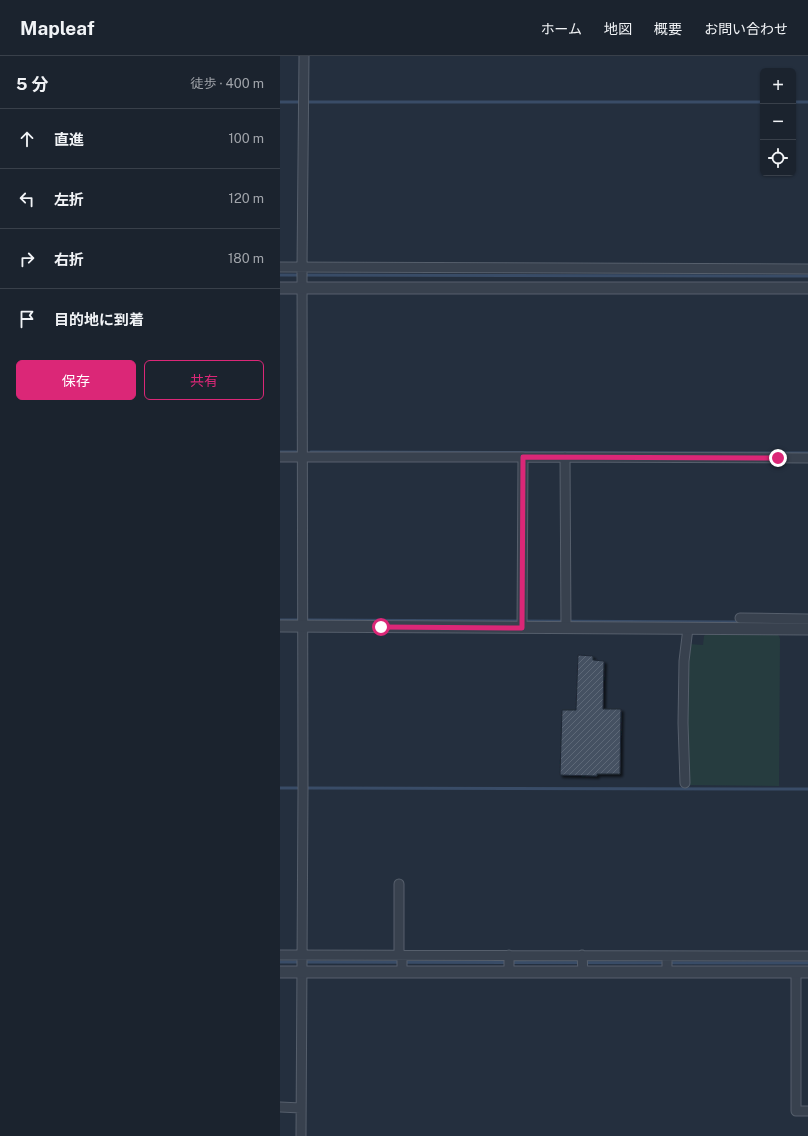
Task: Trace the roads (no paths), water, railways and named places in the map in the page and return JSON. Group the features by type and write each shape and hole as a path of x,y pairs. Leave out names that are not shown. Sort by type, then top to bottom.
{"street":[{"path":"301,1136 303,790 302,276 304,56"},
{"path":"280,267 302,276 808,288"},
{"path":"280,288 302,276 808,269"},
{"path":"280,457 808,458"},
{"path":"522,623 523,457"},
{"path":"565,458 566,623"},
{"path":"740,618 808,629"},
{"path":"280,626 566,623 688,628 808,619"},
{"path":"685,784 682,722 684,661 688,628"},
{"path":"399,884 401,962"},
{"path":"280,955 301,963 750,963 808,956"},
{"path":"280,972 301,963 401,962 750,963 796,972 808,972"},
{"path":"796,972 796,1111 808,1112"},
{"path":"280,1107 301,1108"}],"waterway":[{"path":"280,102 760,102"},
{"path":"796,102 808,102"},
{"path":"280,275 808,276"},
{"path":"280,452 296,452"},
{"path":"311,452 808,453"},
{"path":"280,620 298,620"},
{"path":"307,620 741,622"},
{"path":"280,788 297,788"},
{"path":"306,788 808,789"},
{"path":"280,962 808,963"}]}
